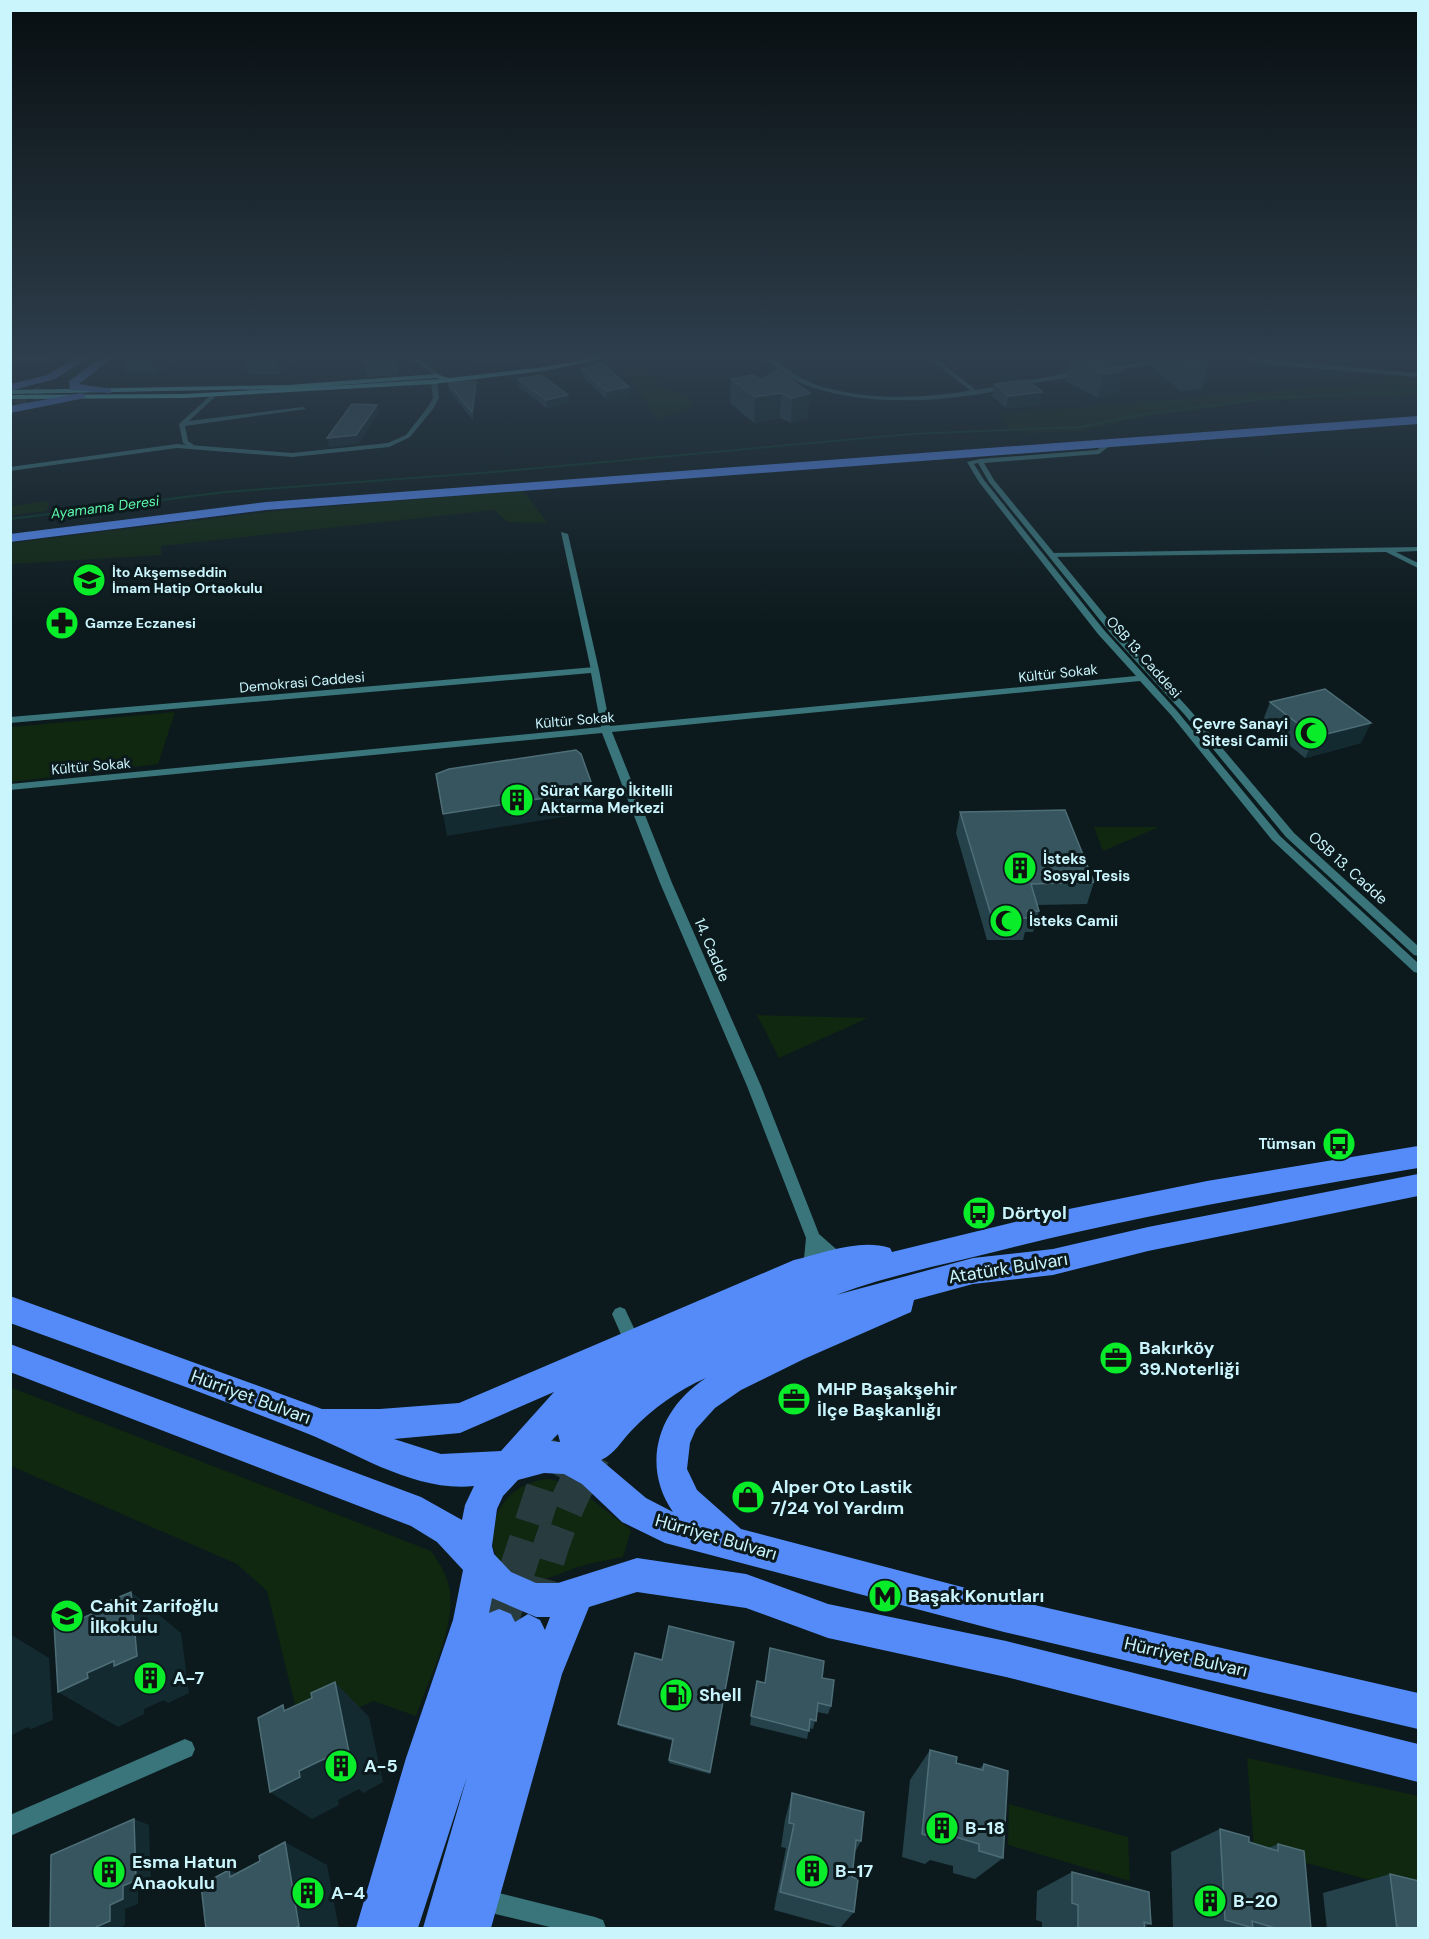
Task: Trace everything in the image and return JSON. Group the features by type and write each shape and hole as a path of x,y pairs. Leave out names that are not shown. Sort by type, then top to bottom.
{"main road":[{"path":"10,531 255,501 998,445"},
{"path":"10,538 256,507 1066,445"},
{"path":"315,1421 380,1425 460,1418 794,1273 839,1261 926,1255 1207,1192 1419,1157"},
{"name":"Atatürk Bulvarı","path":"926,1255 824,1285 697,1338 643,1366 606,1397 586,1440 621,1419 654,1390 689,1370 827,1311 973,1271 1053,1262 1148,1239 1419,1185"},
{"path":"737,1544 701,1517 681,1496 675,1483 672,1448 677,1430 689,1413 717,1387 806,1342 973,1271"},
{"name":"Hürriyet Bulvarı","path":"10,1309 315,1421 377,1450 441,1470 463,1471 510,1466 544,1457 558,1456 577,1461 646,1517 665,1526 1004,1615 1419,1711"},
{"path":"376,1929 425,1758 470,1620 481,1566 475,1546 481,1505 492,1485 580,1386 633,1343"},
{"path":"10,1358 421,1513 449,1530 500,1584 536,1600 558,1600 637,1575 746,1592 828,1621 1006,1659 1419,1763"},
{"path":"475,1914 544,1674 577,1595"},
{"path":"398,1929 513,1629 442,1929"}],"street":[{"path":"10,469 187,445"},
{"path":"196,445 292,455 381,445"},
{"path":"980,461 1099,452 1107,445"},
{"name":"OSB 13. Caddesi","path":"1261,802 1187,712 1115,633 991,481 980,461 970,462 981,481 1038,553 1141,678 1174,713 1276,838 1419,969"},
{"name":"14. Cadde","path":"564,534 595,670 606,730 666,883 754,1086 813,1238"},
{"path":"1385,549 1419,566"},
{"path":"1038,553 1052,555 1419,549"},
{"name":"Demokrasi Caddesi","path":"10,720 595,670"},
{"name":"Kültür Sokak","path":"10,787 1141,678"},
{"path":"1248,805 1261,802"},
{"name":"OSB 13. Cadde","path":"1261,802 1290,835 1419,952"},
{"path":"1259,818 1272,814"},
{"path":"813,1238 839,1261"},
{"path":"811,1269 813,1238"},
{"path":"620,1314 633,1343"},
{"path":"10,1826 185,1749"},
{"path":"475,1914 595,1929"}],"green space":[{"path":"523,491 548,523 508,522 494,510 161,546 161,555 11,564 11,543 275,511"},
{"path":"49,501 47,511 11,515 11,506"},
{"path":"175,712 158,764 11,782 11,727"},
{"path":"1094,827 1159,827 1103,851"},
{"path":"757,1015 868,1018 779,1058"},
{"path":"10,1387 431,1551 447,1581 450,1606 445,1638 416,1716 373,1701 302,1733 267,1591 237,1564 11,1466"},
{"path":"550,1479 576,1487 631,1530 623,1557 575,1568 539,1580 524,1579 508,1571 497,1558 492,1542 493,1525 500,1509 512,1494 528,1484"},
{"path":"1247,1758 1418,1796 1418,1893 1254,1849"},
{"path":"1009,1804 1128,1837 1130,1881 1008,1845"}],"building":[{"path":"1325,689 1371,723 1315,737 1270,702"},
{"path":"576,750 581,754 591,788 577,793 443,814 436,774 449,769"},
{"name":"İsteks Sosyal Tesis","path":"1065,810 1094,882 1031,884 1039,911 1027,911 1029,918 992,918 960,812"},
{"path":"131,1592 137,1656 114,1666 114,1661 87,1673 88,1678 58,1692 54,1624 79,1613 80,1619 108,1607 107,1602"},
{"name":"Shell","path":"669,1626 734,1642 710,1772 669,1760 673,1739 618,1724 635,1653 662,1660"},
{"path":"770,1648 824,1661 822,1678 834,1680 831,1706 818,1703 816,1721 810,1719 809,1731 751,1716 757,1681 765,1683"},
{"path":"335,1682 349,1752 327,1764 326,1758 299,1771 300,1777 270,1792 258,1718 283,1705 284,1711 312,1698 311,1693"},
{"path":"930,1750 957,1757 956,1763 983,1770 984,1764 1008,1771 1003,1858 979,1851 979,1844 949,1835 948,1842 922,1834"},
{"path":"792,1793 864,1812 861,1841 856,1840 852,1877 858,1879 854,1912 780,1892 794,1824 789,1823"},
{"name":"Esma Hatun Anaokulu","path":"134,1819 136,1880 123,1886 123,1899 110,1905 110,1921 96,1929 50,1929 51,1855"},
{"path":"1220,1829 1249,1837 1249,1842 1278,1851 1278,1844 1304,1851 1311,1929 1278,1929 1252,1921 1253,1928 1225,1920"},
{"path":"285,1842 299,1926 294,1929 206,1929 201,1885 229,1870 230,1877 260,1861 259,1856"},
{"path":"1072,1872 1149,1892 1151,1924 1144,1922 1145,1929 1078,1929 1078,1905 1072,1903"},
{"path":"1390,1874 1419,1881 1419,1929 1397,1929"}],"waterway":[{"name":"Ayamama Deresi","path":"10,519 225,492 493,472 785,445"}],"tunnel":[{"path":"499,1626 544,1488 567,1447"},
{"path":"533,1613 556,1531 593,1454"}],"place":[{"name":"İto Akşemseddin İmam Hatip Ortaokulu","path":"89,580"},
{"name":"Gamze Eczanesi","path":"62,623"},
{"name":"Çevre Sanayi Sitesi Camii","path":"1311,733"},
{"name":"Sürat Kargo İkitelli Aktarma Merkezi","path":"517,800"},
{"name":"İsteks Sosyal Tesis","path":"1020,868"},
{"name":"İsteks Camii","path":"1006,921"},
{"name":"Tümsan","path":"1339,1144"},
{"name":"Dörtyol","path":"979,1213"},
{"name":"Bakırköy 39.Noterliği","path":"1116,1358"},
{"name":"MHP Başakşehir İlçe Başkanlığı","path":"794,1399"},
{"name":"Alper Oto Lastik 7/24 Yol Yardım","path":"748,1497"},
{"name":"Başak Konutları","path":"885,1596"},
{"name":"Cahit Zarifoğlu İlkokulu","path":"67,1616"},
{"name":"A-7","path":"150,1678"},
{"name":"Shell","path":"676,1695"},
{"name":"A-5","path":"341,1766"},
{"name":"B-18","path":"942,1828"},
{"name":"B-17","path":"812,1871"},
{"name":"Esma Hatun Anaokulu","path":"109,1872"},
{"name":"A-4","path":"308,1893"},
{"name":"B-20","path":"1210,1901"}]}
